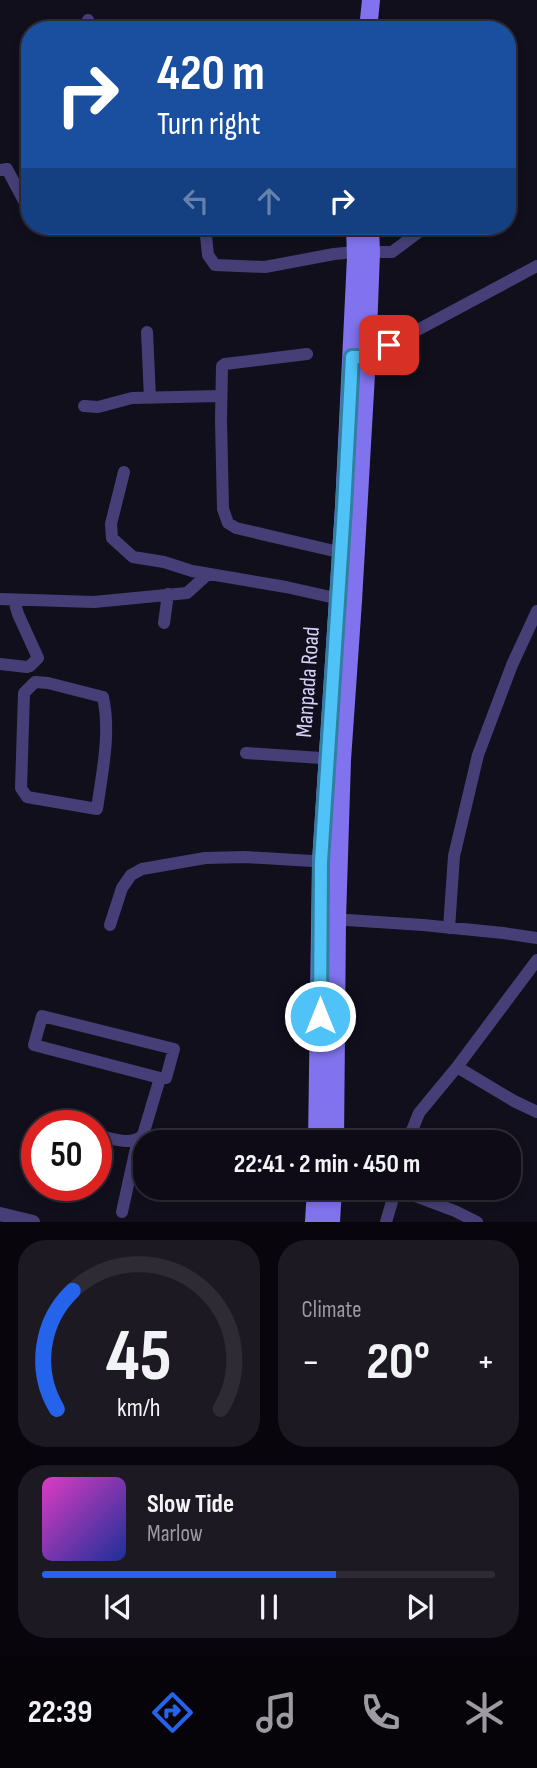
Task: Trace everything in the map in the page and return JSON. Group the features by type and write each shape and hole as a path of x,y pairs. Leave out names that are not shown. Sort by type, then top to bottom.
{"main road":[{"path":"369,21 371,0"},
{"path":"381,21 382,0"},
{"name":"Manpada Road","path":"358,235 363,252"},
{"name":"Manpada Road","path":"317,1130 334,759 348,554 363,252 368,235"},
{"name":"Manpada Road","path":"328,919 335,1130"},
{"path":"314,1222 315,1200"},
{"path":"331,1222 332,1200"}],"street":[{"path":"0,170 7,169 21,195"},
{"path":"206,235 208,255 215,265 265,267 334,254 392,252 415,235"},
{"path":"359,357 537,266"},
{"path":"147,332 150,398"},
{"path":"307,354 225,364 222,369 223,509 228,523 236,528 348,554"},
{"path":"84,406 98,407 132,398 221,396"},
{"path":"124,472 111,524 112,538 133,557 345,600"},
{"path":"7,599 94,602 187,593 208,574"},
{"path":"164,623 169,594"},
{"path":"0,664 27,667 38,658 18,614 7,599"},
{"path":"449,928 454,856 478,755 512,665 537,611"},
{"path":"35,682 48,682 103,697 106,709 105,751 97,809 27,797 22,788 24,693 35,682"},
{"path":"246,753 334,759"},
{"path":"110,925 122,888 131,876 142,869 205,858 245,857 330,862"},
{"path":"328,919 537,938"},
{"path":"412,1130 419,1113 537,960"},
{"path":"42,1016 174,1049 166,1078 160,1078 34,1045 42,1016"},
{"path":"457,1067 537,1112"},
{"path":"144,1130 160,1078"},
{"path":"112,1138 133,1142"},
{"path":"122,1212 133,1162"},
{"path":"386,1222 393,1200"},
{"path":"426,1200 477,1222"},
{"path":"0,1214 33,1222"}],"route":[{"path":"320,1016 321,862 352,357 367,357 389,345"}]}
